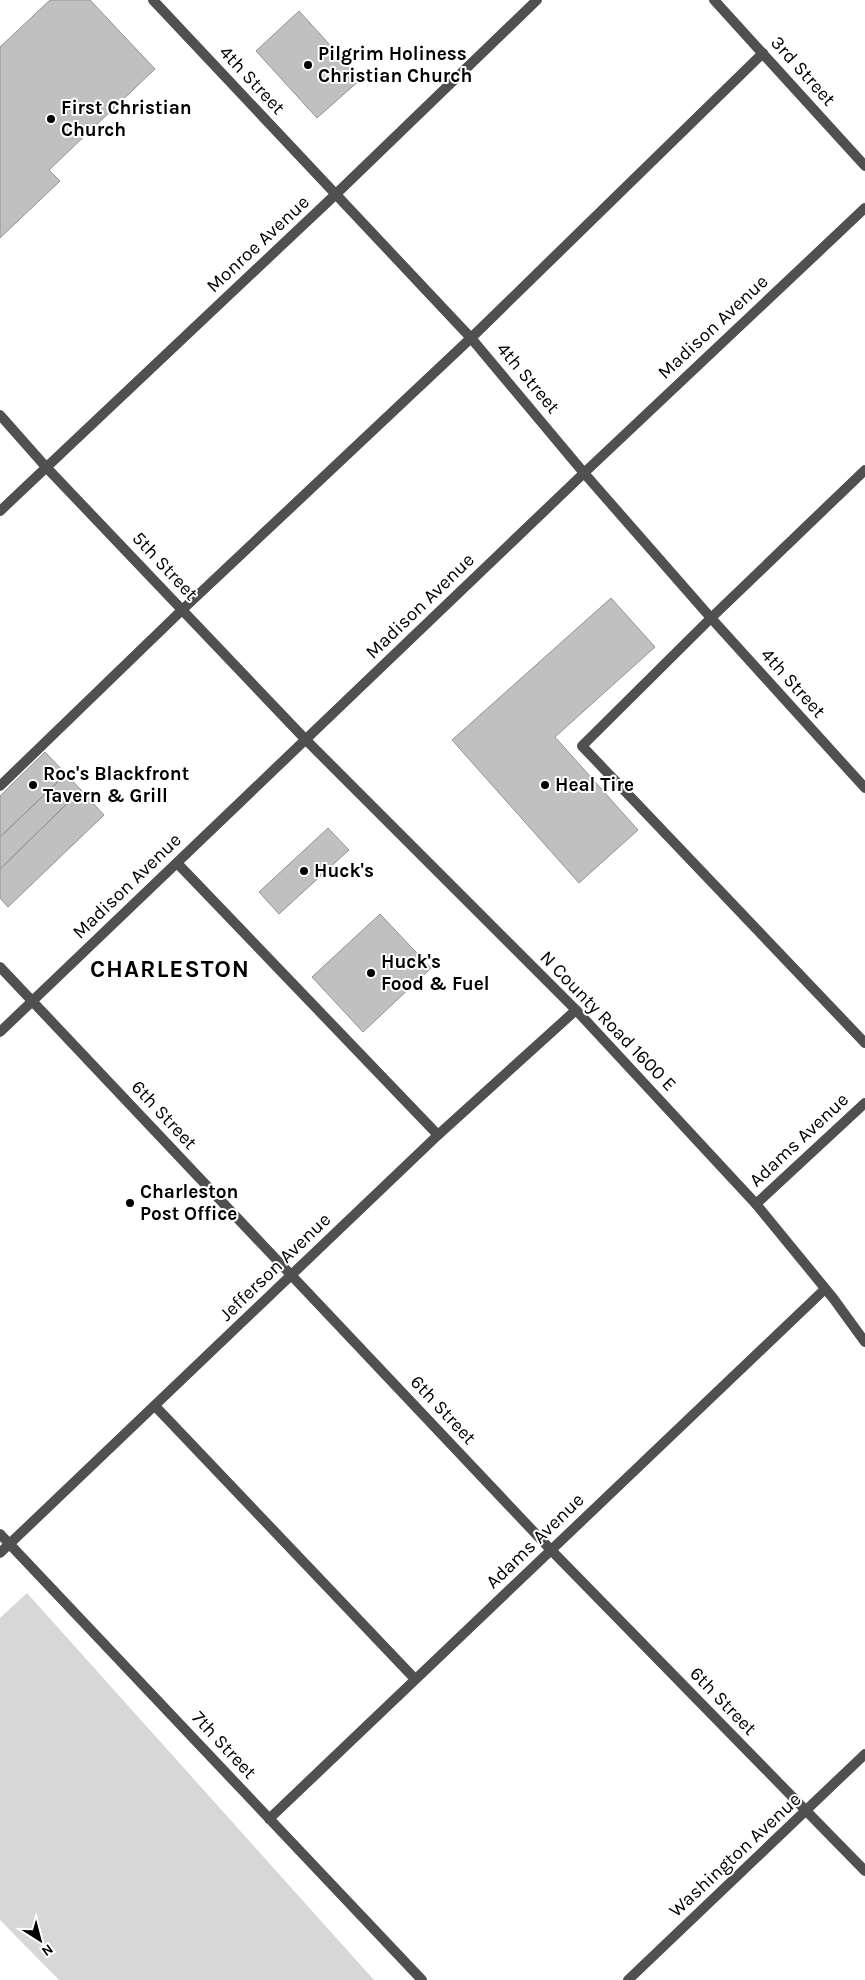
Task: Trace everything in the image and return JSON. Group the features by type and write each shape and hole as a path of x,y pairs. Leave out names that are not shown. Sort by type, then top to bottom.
{"street":[{"name":"4th Street","path":"153,0 472,338 584,473 711,618 865,788"},
{"name":"Monroe Avenue","path":"0,511 336,194 537,0"},
{"name":"3rd Street","path":"714,0 865,166"},
{"path":"0,786 182,610 472,338 762,53"},
{"name":"Madison Avenue","path":"0,1032 584,473 865,208"},
{"name":"5th Street","path":"0,415 46,467 306,740"},
{"path":"865,470 711,618 582,746 865,1043"},
{"name":"N County Road 1600 E","path":"306,740 576,1010 756,1204 865,1342"},
{"path":"178,863 438,1135"},
{"name":"6th Street","path":"0,967 551,1550 865,1871"},
{"name":"Jefferson Avenue","path":"0,1553 438,1135 576,1010"},
{"name":"Adams Avenue","path":"756,1204 865,1103"},
{"name":"Adams Avenue","path":"269,1819 825,1289"},
{"path":"155,1406 415,1680"},
{"name":"7th Street","path":"0,1534 422,1980"},
{"name":"Washington Avenue","path":"628,1980 865,1754"}],"shaded area":[{"path":"27,1593 374,1980 59,1980 0,1920 0,1618"}],"building":[{"name":"First Christian Church","path":"50,0 90,0 155,69 49,170 60,181 0,238 0,47"},
{"name":"Pilgrim Holiness Christian Church","path":"299,11 361,79 317,118 256,51"},
{"name":"Heal Tire","path":"611,598 655,647 555,737 638,830 579,883 452,740"},
{"name":"Roc's Blackfront Tavern & Grill","path":"45,752 66,774 0,837 0,796"},
{"path":"66,774 81,790 0,869 0,837"},
{"path":"81,790 104,815 8,907 0,898 0,869"},
{"name":"Huck's","path":"328,828 349,850 279,914 259,892"},
{"name":"Huck's Food & Fuel","path":"380,914 431,968 363,1032 312,977"}],"place":[{"name":"Pilgrim Holiness Christian Church","path":"308,65"},
{"name":"First Christian Church","path":"51,119"},
{"name":"Roc's Blackfront Tavern & Grill","path":"33,785"},
{"name":"Heal Tire","path":"545,785"},
{"name":"Huck's","path":"304,871"},
{"name":"Huck's Food & Fuel","path":"371,973"},
{"name":"Charleston Post Office","path":"130,1203"}],"district":[{"name":"CHARLESTON","path":"170,969"}]}
